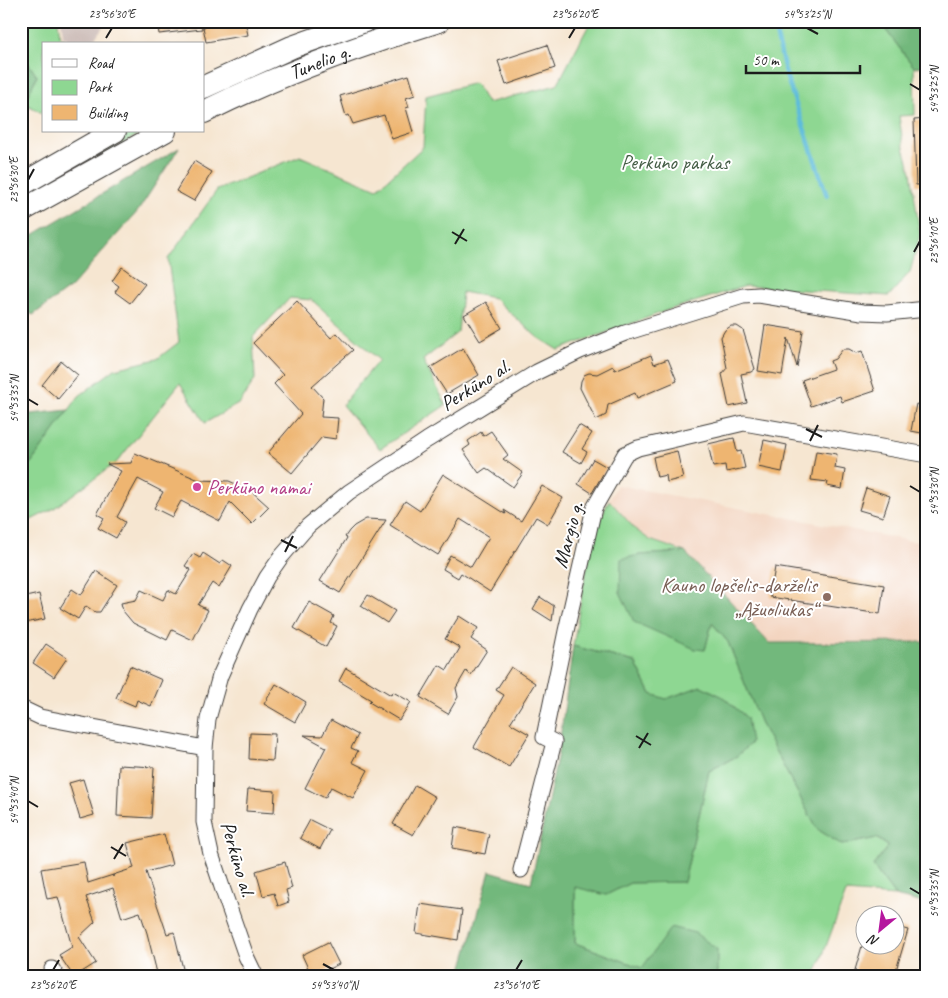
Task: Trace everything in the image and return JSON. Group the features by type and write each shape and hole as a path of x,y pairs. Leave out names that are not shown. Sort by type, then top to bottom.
{"main road":[{"name":"Tunelio g.","path":"205,87 292,48 365,21"},
{"name":"Tunelio g.","path":"205,111 235,96 323,59 439,21"},
{"path":"21,184 113,132"},
{"path":"21,211 163,132"}],"street":[{"name":"Perkūno al.","path":"256,977 246,956 224,893 211,854 204,822 205,748 208,719 220,676 250,608 280,557 308,526 349,492 537,372 580,351 625,333 742,296 759,295 862,312 887,313 927,309"},
{"name":"Margio g.","path":"521,870 554,742 544,736 594,508 625,454 638,448 744,423 927,455"},
{"path":"21,708 40,717 205,748"}],"shaded area":[{"path":"61,21 118,21 104,25 93,41 83,42 71,41 62,36"},
{"name":"Kauno lopšelis-darželis „Ąžuoliukas“","path":"617,485 927,544 927,642 769,643 685,552 650,540 636,530 609,500"}],"green space":[{"path":"21,21 58,21 60,37 68,42 42,42 42,113 24,103 37,76 21,53"},
{"name":"Perkūno parkas","path":"591,21 879,21 914,67 915,115 899,116 903,144 911,172 920,235 910,272 889,296 746,286 671,309 558,350 537,337 494,298 462,292 458,332 423,360 446,405 380,449 342,405 379,360 312,300 290,298 253,337 255,379 240,403 205,423 180,383 117,462 53,509 21,525 21,477 79,396 115,369 157,359 179,342 168,259 217,190 300,156 377,189 423,147 426,96 475,83 487,103 557,85"},
{"path":"879,21 927,21 927,66 914,67"},
{"path":"21,53 37,76 24,103 21,105"},
{"path":"132,132 143,132 21,201 21,194"},
{"path":"179,148 138,211 71,287 33,315 21,308 21,242"},
{"path":"69,410 21,477 21,415"},
{"path":"609,500 636,530 650,540 685,552 639,555 705,650 712,623 728,642 762,726 817,829 842,845 876,838 888,846 873,866 895,896 846,892 817,971 786,977 715,977 717,971 642,968 575,943 575,886 606,895 630,883 684,882 709,771 737,756 747,718 723,697 701,686 666,699 651,694 635,662 573,646 590,553"},
{"path":"685,552 769,643 927,642 927,904 895,896 873,866 888,846 877,838 842,845 817,829 762,726 728,642 712,623 705,650 695,649 634,622 620,592 621,559 639,555"},
{"path":"573,646 635,662 651,694 666,699 701,686 723,697 747,718 751,743 737,756 709,771 684,882 630,883 606,895 575,887 575,943 642,968 671,927 695,933 717,949 717,971 715,977 460,977 490,871 531,883 558,753"}],"building":[{"path":"157,21 201,21 202,29 159,34"},
{"path":"234,21 245,21 248,35 206,42 203,27"},
{"path":"547,45 555,68 506,85 498,61"},
{"path":"409,75 415,95 406,98 409,107 406,108 413,132 392,139 384,115 353,124 349,115 346,116 340,96"},
{"path":"927,119 927,185 916,185 914,120"},
{"path":"194,161 212,172 194,201 176,191"},
{"path":"122,267 145,284 130,303 115,292 119,286 112,281"},
{"path":"297,301 331,338 337,333 353,350 312,386 323,398 321,417 338,418 336,439 322,437 292,473 268,453 301,414 274,384 283,375 253,343"},
{"path":"486,302 502,328 480,341 464,315"},
{"path":"765,325 803,331 797,367 788,338 782,375 758,371"},
{"path":"731,326 737,326 743,330 755,369 741,374 747,403 729,407 722,374 727,368 721,337 725,330"},
{"path":"463,348 479,375 447,394 430,368"},
{"path":"843,349 849,349 856,353 862,351 875,391 842,402 840,396 811,406 802,380 833,369 830,361 835,359"},
{"path":"651,355 654,364 668,359 677,381 637,398 635,393 608,405 606,415 596,420 580,388 584,375 589,373 597,374 613,366 615,370"},
{"path":"61,361 78,375 58,399 42,385"},
{"path":"916,404 927,407 927,434 911,431"},
{"path":"579,425 592,433 582,449 587,452 581,463 562,452"},
{"path":"491,431 508,455 503,459 523,473 513,487 486,468 479,473 463,450 470,445 468,441 481,432 483,436"},
{"path":"734,438 737,452 741,451 745,468 726,472 725,465 713,467 708,444"},
{"path":"764,440 787,445 782,472 758,467"},
{"path":"677,451 683,478 667,482 666,475 657,477 653,457"},
{"path":"816,451 837,454 835,468 845,470 842,489 827,486 828,482 811,480"},
{"name":"Perkūno namai","path":"135,453 199,480 229,481 247,492 249,489 269,507 252,524 230,502 220,521 181,501 172,517 154,508 163,492 138,479 117,517 125,522 116,538 98,528 104,518 97,514 121,471 107,464 131,463"},
{"path":"593,459 607,467 592,493 578,484"},
{"path":"443,474 506,514 504,510 521,521 542,486 563,498 548,524 536,517 490,592 461,573 458,578 443,569 450,555 471,567 489,537 460,519 438,555 390,525 405,501 420,511"},
{"path":"866,488 890,496 883,517 859,510"},
{"path":"366,519 386,520 340,593 320,581 347,538 345,537 349,531"},
{"path":"203,553 220,564 223,560 232,566 219,588 212,583 198,605 208,610 193,640 172,630 167,640 133,623 123,611 121,603 136,600 141,590 163,600 168,590 176,594 191,570 185,566 193,554 200,558"},
{"path":"775,567 884,585 880,614 770,597"},
{"path":"96,571 117,585 100,612 95,612 86,606 78,619 60,608 72,589 81,595"},
{"path":"39,594 45,619 25,623 24,620 21,620 21,598"},
{"path":"368,595 395,611 387,623 361,606"},
{"path":"540,597 554,606 552,621 533,609"},
{"path":"309,602 334,616 331,623 337,626 326,647 294,628"},
{"path":"459,616 478,628 471,639 487,650 471,675 466,671 456,688 458,697 448,714 420,697 439,665 447,670 460,648 445,639"},
{"path":"46,644 67,658 54,677 33,663"},
{"path":"130,666 162,680 151,706 137,700 135,706 116,698"},
{"path":"511,667 535,683 510,723 529,734 509,767 474,747 504,695 496,690"},
{"path":"346,668 391,695 393,692 411,702 399,720 369,702 371,700 339,681"},
{"path":"276,684 306,702 295,722 264,704"},
{"path":"331,720 358,735 351,748 358,751 352,762 368,770 353,798 331,787 325,798 305,788 326,747 304,735 322,736"},
{"path":"250,733 275,734 273,761 249,759"},
{"path":"119,765 154,767 151,818 117,816"},
{"path":"83,779 94,815 80,819 69,783"},
{"path":"415,785 435,797 413,835 393,824"},
{"path":"248,789 275,791 274,813 246,811"},
{"path":"310,820 330,830 320,849 300,838"},
{"path":"455,827 489,834 485,854 452,848"},
{"path":"164,834 172,865 146,872 167,934 174,932 185,977 158,977 140,912 122,918 113,888 86,897 95,922 79,937 96,963 74,977 59,955 72,947 58,897 47,899 41,869 84,862 88,883 134,868 127,843"},
{"path":"285,862 292,888 286,890 289,902 278,906 274,893 263,896 256,871"},
{"path":"420,904 462,910 458,940 416,933"},
{"path":"328,942 339,964 312,977 302,955"},
{"path":"859,956 900,956 894,977 853,977"}],"waterway":[{"path":"773,21 786,75 827,196"}],"place":[{"name":"Perkūno namai","path":"197,487"},
{"name":"Kauno lopšelis-darželis „Ąžuoliukas“","path":"827,597"}]}
